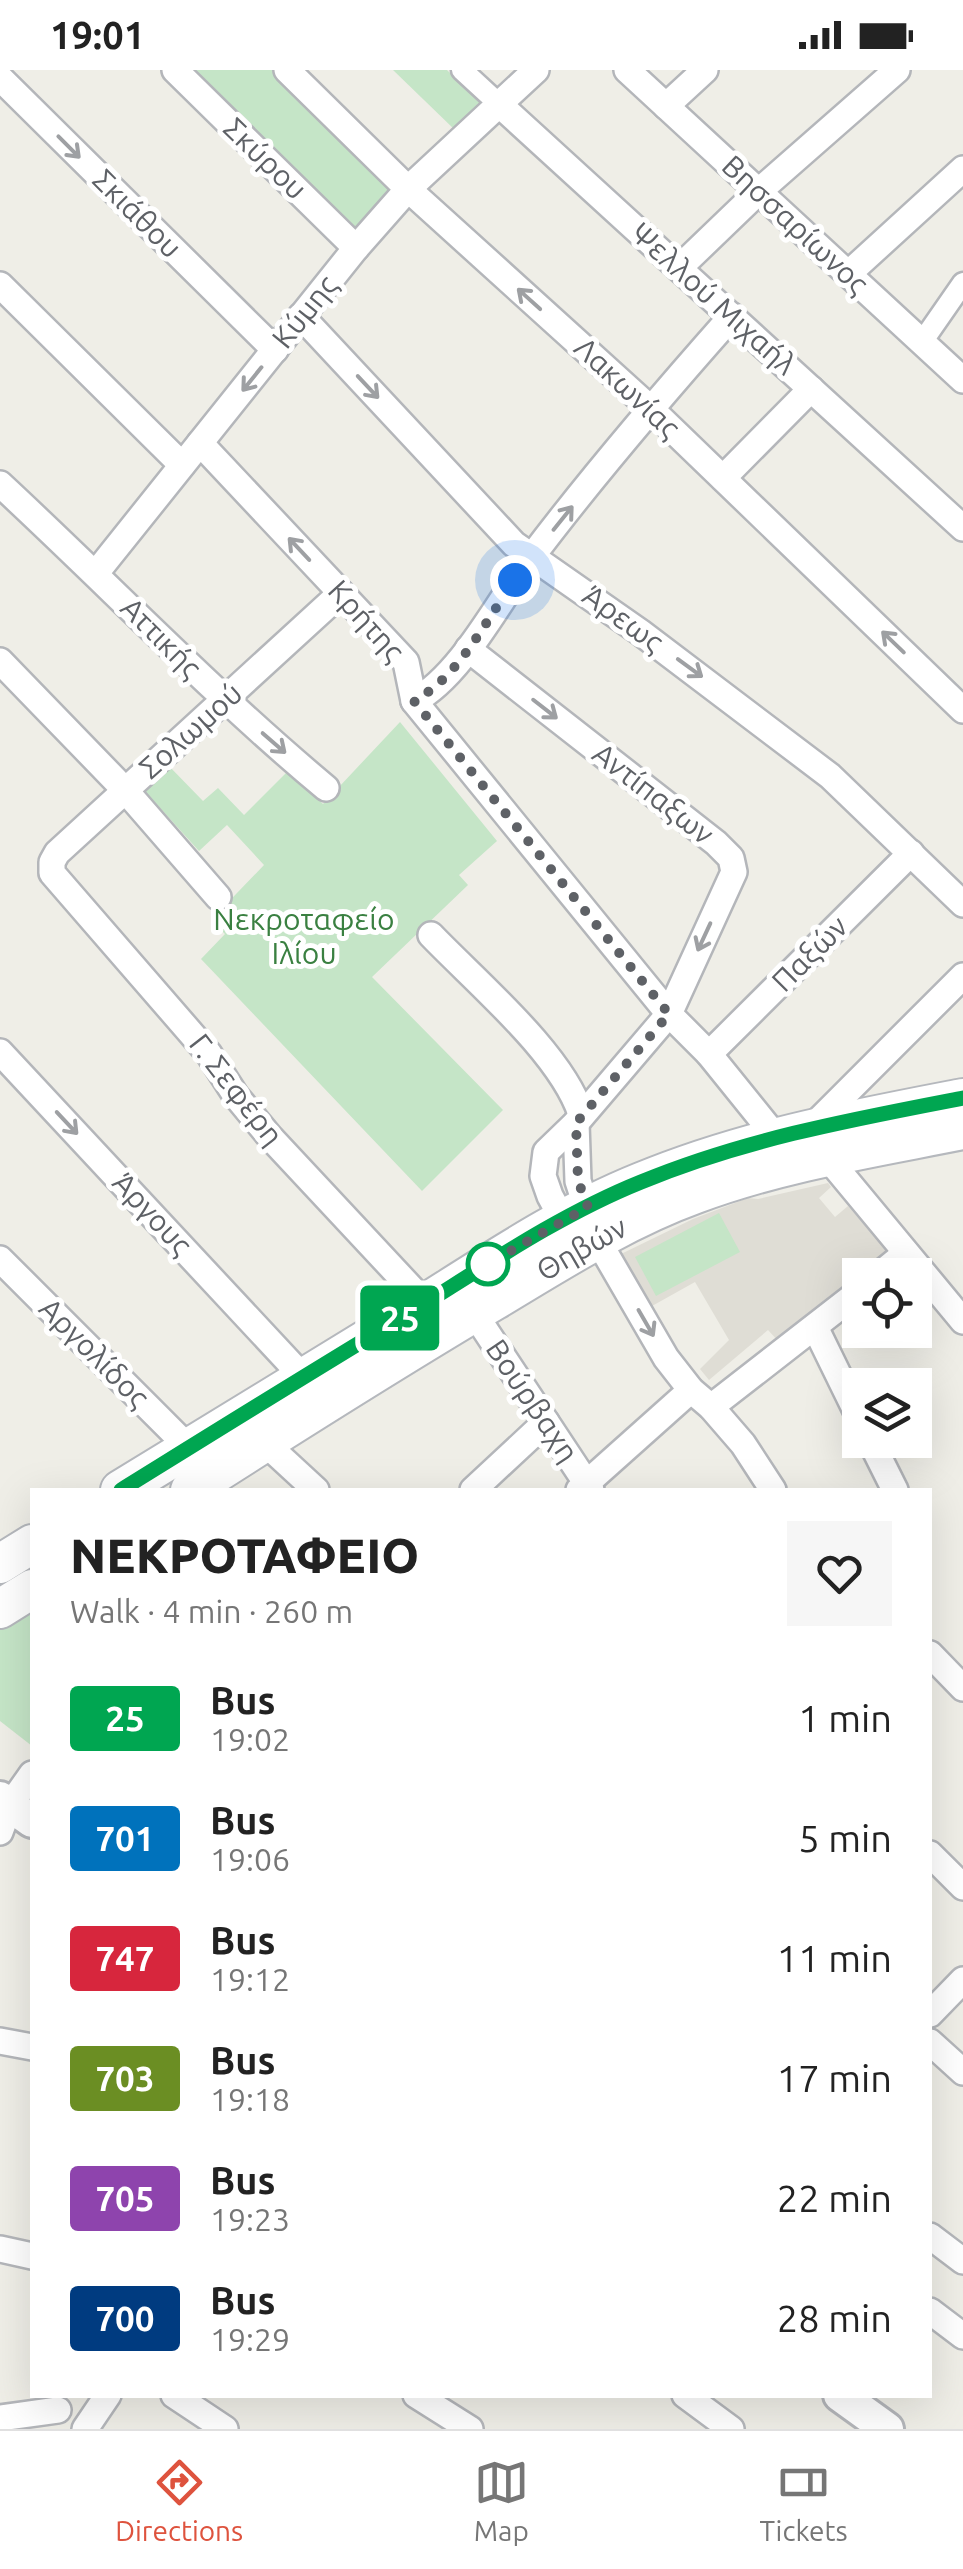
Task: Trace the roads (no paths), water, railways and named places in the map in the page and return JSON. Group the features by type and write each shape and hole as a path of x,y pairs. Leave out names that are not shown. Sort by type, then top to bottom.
{"main road":[{"name":"Θηβών","path":"123,1488 425,1302 583,1222 675,1168 805,1141 963,1098"},
{"name":"Θηβών","path":"193,1488 474,1313 583,1222 772,1170 805,1141 963,1130"},
{"path":"0,1564 30,1545"},
{"path":"0,1609 30,1590"}],"street":[{"name":"Σκύρου","path":"175,70 356,248"},
{"name":"Λακωνίας","path":"286,70 408,189 650,408 963,710"},
{"name":"Ψελλού Μιχαήλ","path":"462,70 963,528"},
{"name":"Κύμης","path":"96,573 356,248 408,189 536,70"},
{"name":"Βησσαρίωνος","path":"627,70 963,380"},
{"path":"666,106 705,70"},
{"path":"678,268 897,70"},
{"name":"Σκιάθου","path":"0,78 275,350"},
{"path":"848,274 963,169"},
{"path":"922,342 963,283"},
{"path":"0,284 182,464"},
{"name":"Άρεως","path":"302,316 514,544 584,590 830,776 963,904"},
{"path":"414,701 434,690 532,557 650,408 732,316"},
{"path":"723,478 811,389"},
{"name":"Κρήτης","path":"200,443 406,662 414,701 669,1014 805,1141 963,1321"},
{"name":"Αττικής","path":"0,484 226,701 326,788"},
{"name":"Σολωμού","path":"52,873 57,853 341,593"},
{"name":"Αντίπαξων","path":"468,648 731,858 734,872 669,1014 546,1152 543,1163 550,1196 583,1222"},
{"path":"0,661 125,790 218,897"},
{"name":"Παξών","path":"709,1054 911,853"},
{"name":"Γ. Σεφέρη","path":"52,873 209,1054 236,1096 270,1137 425,1302"},
{"path":"430,935 529,1036 575,1096 578,1119"},
{"path":"805,1141 963,976"},
{"name":"Άργους","path":"0,1052 303,1377"},
{"path":"583,1222 666,1358 743,1444 772,1488"},
{"path":"900,1258 906,1253"},
{"name":"Αργολίδος","path":"0,1259 189,1448"},
{"path":"585,1488 701,1398 815,1327 842,1305"},
{"name":"Βούρβαχη","path":"474,1313 585,1488"},
{"path":"815,1327 842,1382"},
{"path":"475,1488 546,1422"},
{"path":"264,1442 314,1488"},
{"path":"879,1458 894,1488"},
{"path":"932,1656 963,1688"},
{"path":"11,1814 30,1778"},
{"path":"932,1856 963,1887"},
{"path":"932,2012 963,1980"},
{"path":"0,2041 30,2047"},
{"path":"932,2044 963,2072"},
{"path":"932,2238 963,2261"},
{"path":"0,2250 30,2256"},
{"path":"932,2313 963,2336"},
{"path":"85,2429 106,2398"},
{"path":"179,2398 226,2429"},
{"path":"421,2398 470,2429"},
{"path":"844,2398 887,2429"},
{"path":"701,2399 732,2429"},
{"path":"0,2418 61,2411"}],"park label":[{"name":"Νεκροταφείο Ιλίου","path":"304,937"}]}
